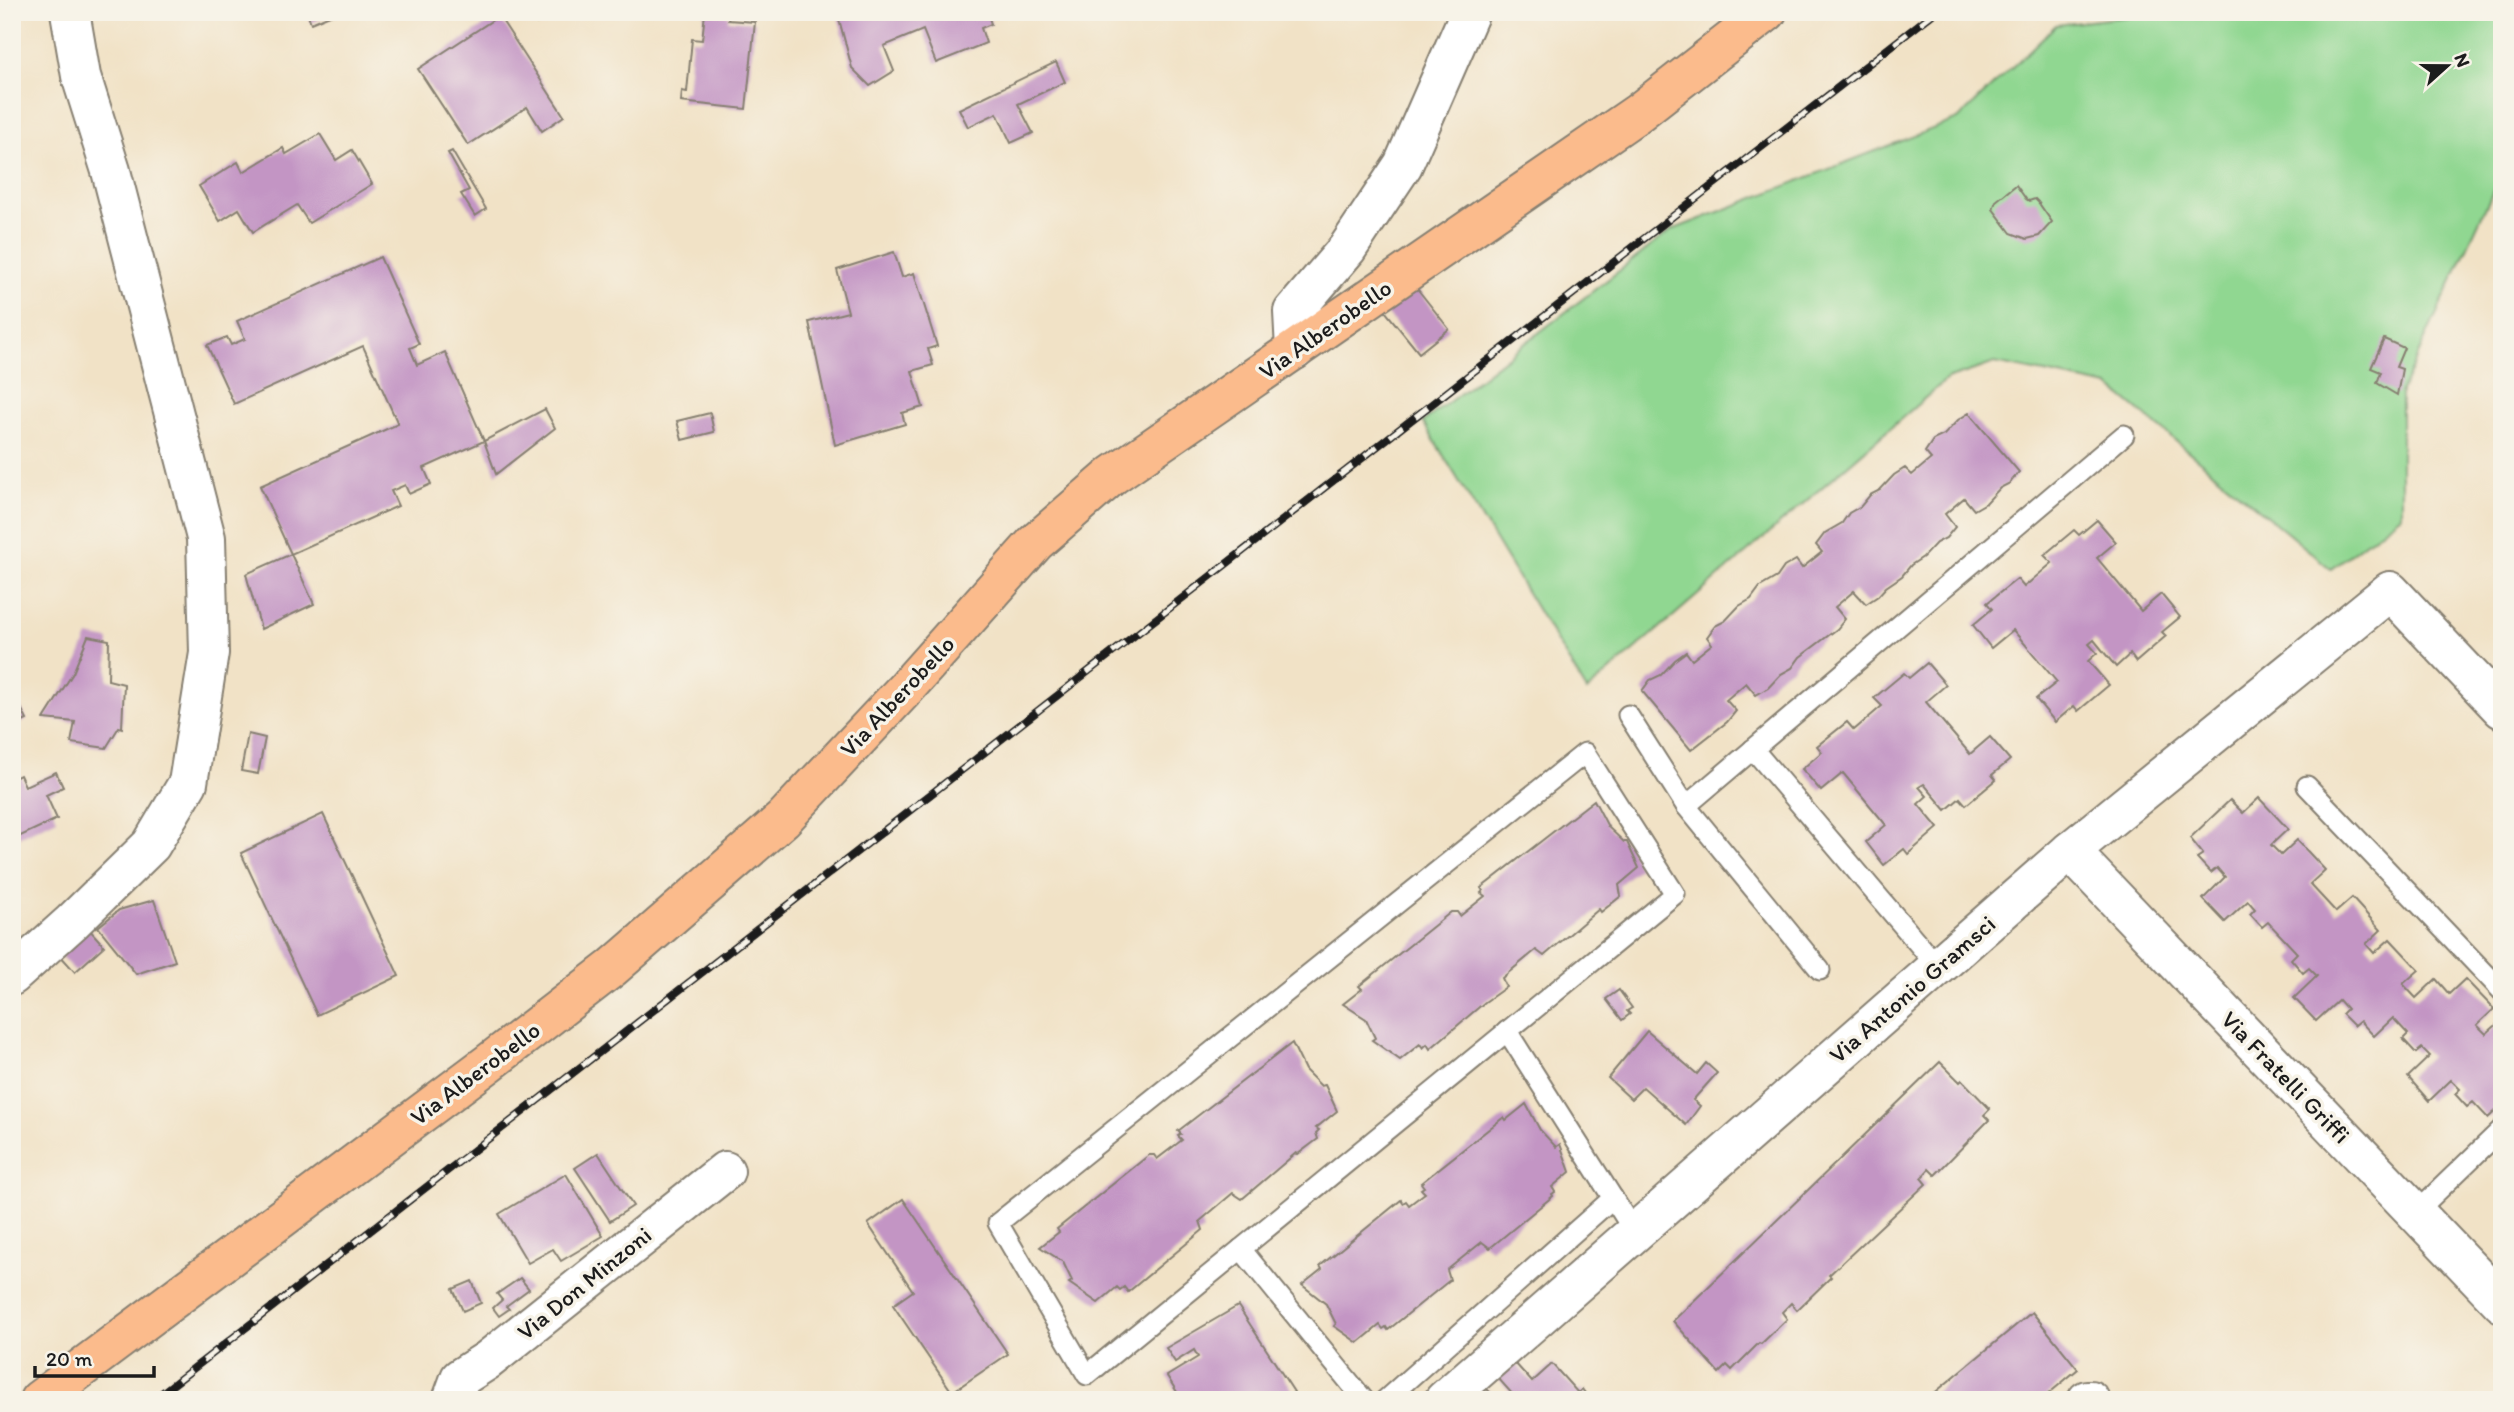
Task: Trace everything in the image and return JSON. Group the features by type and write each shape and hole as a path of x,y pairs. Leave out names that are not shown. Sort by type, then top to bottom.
{"main road":[{"name":"Via Alberobello","path":"39,1400 479,1071 612,968 783,819 906,688 1035,543 1113,475 1639,113 1767,12"}],"street":[{"path":"12,976 151,845 188,783 209,653 206,538 111,171 81,76 70,12"},
{"path":"1295,350 1293,312 1348,249 1403,165 1469,12"},
{"name":"Via Antonio Gramsci","path":"1444,1400 2070,851 2390,590 2502,709"},
{"name":"Via Fratelli Griffi","path":"2070,851 2502,1303"},
{"name":"Via Don Minzoni","path":"452,1400 460,1378 488,1360 725,1171"}],"lane":[{"path":"1686,806 2124,435"},
{"path":"1628,715 1686,806 1820,970"},
{"path":"1753,749 1938,967"},
{"path":"1585,752 1675,894 1507,1031 1087,1375 998,1223 1585,752"},
{"path":"2307,786 2502,991"},
{"path":"1507,1031 1635,1233"},
{"path":"2416,1212 2502,1129"},
{"path":"1385,1400 1613,1198"},
{"path":"1241,1249 1364,1400"}],"green space":[{"path":"2167,12 2502,12 2502,172 2401,391 2401,515 2331,569 2109,386 1995,363 1947,379 1587,691 1423,422 1672,230 1958,119 2056,25"}],"building":[{"path":"307,12 337,12 311,23"},
{"path":"529,12 552,12 537,23"},
{"path":"837,12 987,12 991,24 981,28 986,43 936,63 923,30 884,46 894,71 870,86 852,68"},
{"path":"705,13 729,16 728,20 755,22 746,109 681,102 682,91 687,92 692,39 702,40"},
{"path":"499,16 564,116 542,131 527,107 468,145 418,69"},
{"path":"1056,62 1065,82 1018,104 1033,133 1011,143 997,113 968,127 959,109"},
{"path":"320,134 336,160 352,150 372,184 309,223 297,205 253,232 239,209 220,221 199,186 238,162 243,172 283,148 286,154"},
{"path":"452,151 486,209 475,216 461,194 469,190 448,153"},
{"path":"2016,185 2026,199 2035,199 2038,202 2052,222 2039,236 2027,239 2011,233 1993,209 1996,201"},
{"path":"894,252 902,277 914,273 937,346 928,349 933,365 912,371 923,407 902,413 905,424 835,445 809,322 848,312 837,270"},
{"path":"380,257 419,344 410,348 417,365 445,352 484,441 424,468 431,484 409,494 405,485 391,491 398,506 291,554 260,486 398,424 363,346 234,404 207,345 227,337 231,345 245,339 237,321"},
{"path":"1415,286 1449,329 1419,353 1385,311"},
{"path":"2384,339 2404,348 2396,367 2402,369 2397,395 2377,383 2381,372 2371,368"},
{"path":"545,409 555,428 496,474 484,441"},
{"path":"710,413 714,432 682,440 677,421"},
{"path":"1969,413 2019,472 2010,483 1974,510 1964,498 1945,514 1955,527 1946,538 1936,543 1902,576 1866,604 1854,591 1835,607 1845,619 1837,629 1800,657 1792,668 1781,674 1768,688 1756,695 1746,683 1726,700 1736,711 1727,722 1691,750 1642,691 1650,680 1661,675 1686,652 1692,660 1712,644 1707,637 1715,626 1751,599 1760,587 1777,577 1784,567 1796,560 1802,568 1822,552 1816,545 1825,533 1842,523 1849,513 1880,490 1894,475 1905,468 1912,475 1931,459 1925,452 1933,440 1944,435"},
{"path":"2097,520 2116,542 2097,558 2141,611 2161,594 2180,617 2162,632 2166,636 2136,662 2130,654 2116,667 2094,640 2089,644 2097,653 2088,661 2109,685 2078,711 2074,706 2055,722 2036,699 2057,682 2013,630 1991,648 1973,625 1992,609 1987,603 2017,579 2024,587 2052,563 2044,555 2074,530 2079,535"},
{"path":"291,554 314,604 261,629 246,574"},
{"path":"88,636 109,640 108,680 124,684 122,728 119,727 106,748 71,743 75,722 44,719 73,673"},
{"path":"1927,663 1946,685 1926,702 1970,754 1990,737 2010,760 1992,775 1996,780 1966,805 1960,798 1946,810 1924,784 1919,787 1927,796 1918,804 1938,828 1908,854 1904,849 1884,865 1866,842 1886,825 1843,773 1821,791 1802,769 1822,752 1817,746 1847,722 1854,730 1882,706 1874,698 1904,673 1909,678"},
{"path":"12,689 27,720 12,727"},
{"path":"248,734 265,738 258,774 241,771"},
{"path":"56,772 63,787 46,795 57,819 12,840 12,779 20,775 25,786"},
{"path":"2259,798 2288,829 2271,845 2281,855 2297,840 2325,870 2310,884 2336,912 2352,898 2381,930 2366,944 2374,953 2390,939 2419,970 2403,984 2416,998 2436,979 2449,994 2465,979 2494,1009 2477,1025 2486,1034 2502,1020 2502,1105 2488,1118 2473,1102 2467,1107 2455,1094 2460,1089 2451,1080 2429,1101 2408,1077 2430,1056 2422,1048 2416,1053 2403,1039 2408,1034 2393,1018 2374,1036 2360,1021 2354,1026 2342,1014 2347,1009 2339,1000 2316,1021 2294,998 2317,976 2309,968 2303,973 2291,959 2297,953 2268,922 2262,927 2250,914 2255,909 2248,901 2225,922 2203,899 2225,877 2217,868 2211,873 2197,858 2203,854 2190,838 2230,800 2243,813"},
{"path":"1594,800 1608,827 1627,842 1639,868 1619,885 1621,896 1601,912 1599,909 1544,956 1536,950 1502,978 1506,987 1430,1049 1427,1044 1423,1048 1420,1044 1400,1060 1372,1040 1375,1038 1366,1019 1343,1004 1362,989 1359,986 1451,912 1457,912 1460,916 1485,896 1481,893 1481,888"},
{"path":"323,814 399,976 317,1015 241,853"},
{"path":"154,900 175,961 136,974 98,927 119,910"},
{"path":"88,928 104,946 75,972 59,954"},
{"path":"1619,990 1632,1008 1627,1011 1630,1014 1622,1020 1606,999"},
{"path":"1647,1031 1697,1074 1706,1063 1717,1073 1693,1100 1700,1106 1686,1125 1643,1087 1631,1099 1608,1078"},
{"path":"1292,1043 1305,1070 1321,1086 1325,1085 1337,1111 1316,1128 1319,1130 1316,1133 1318,1139 1296,1153 1242,1199 1233,1193 1200,1221 1203,1230 1128,1292 1124,1287 1120,1290 1117,1287 1098,1303 1069,1283 1072,1281 1063,1262 1040,1247 1059,1232 1057,1229 1149,1155 1154,1155 1157,1159 1182,1140 1178,1131"},
{"path":"1940,1062 1990,1109 1984,1115 1989,1120 1935,1175 1929,1169 1921,1178 1926,1184 1829,1275 1831,1277 1797,1310 1791,1303 1782,1312 1787,1319 1761,1344 1732,1370 1727,1365 1719,1373 1673,1321"},
{"path":"1526,1104 1540,1130 1556,1147 1560,1144 1570,1172 1552,1187 1555,1192 1553,1196 1490,1248 1482,1242 1447,1270 1450,1280 1388,1330 1380,1325 1358,1343 1334,1326 1336,1324 1326,1304 1302,1285 1322,1269 1320,1266 1401,1200 1409,1205 1425,1193 1421,1189 1424,1187 1421,1183 1504,1117 1506,1120"},
{"path":"598,1153 633,1206 610,1221 575,1168"},
{"path":"566,1174 603,1236 561,1261 553,1249 528,1263 499,1214"},
{"path":"903,1199 1008,1354 952,1392 893,1305 913,1291 868,1224"},
{"path":"520,1278 529,1289 506,1306 509,1309 499,1316 493,1308 502,1300 497,1294"},
{"path":"472,1281 481,1303 463,1311 453,1289"},
{"path":"1238,1306 1294,1392 1283,1400 1182,1400 1167,1376 1198,1357 1194,1350 1175,1362 1166,1348"},
{"path":"2032,1312 2078,1369 2041,1400 1926,1400"},
{"path":"1515,1363 1532,1382 1552,1364 1578,1393 1582,1389 1590,1400 1511,1400 1515,1397 1498,1378"},
{"path":"1487,1389 1497,1400 1475,1400"}],"railway":[{"path":"153,1400 1935,12"}]}
